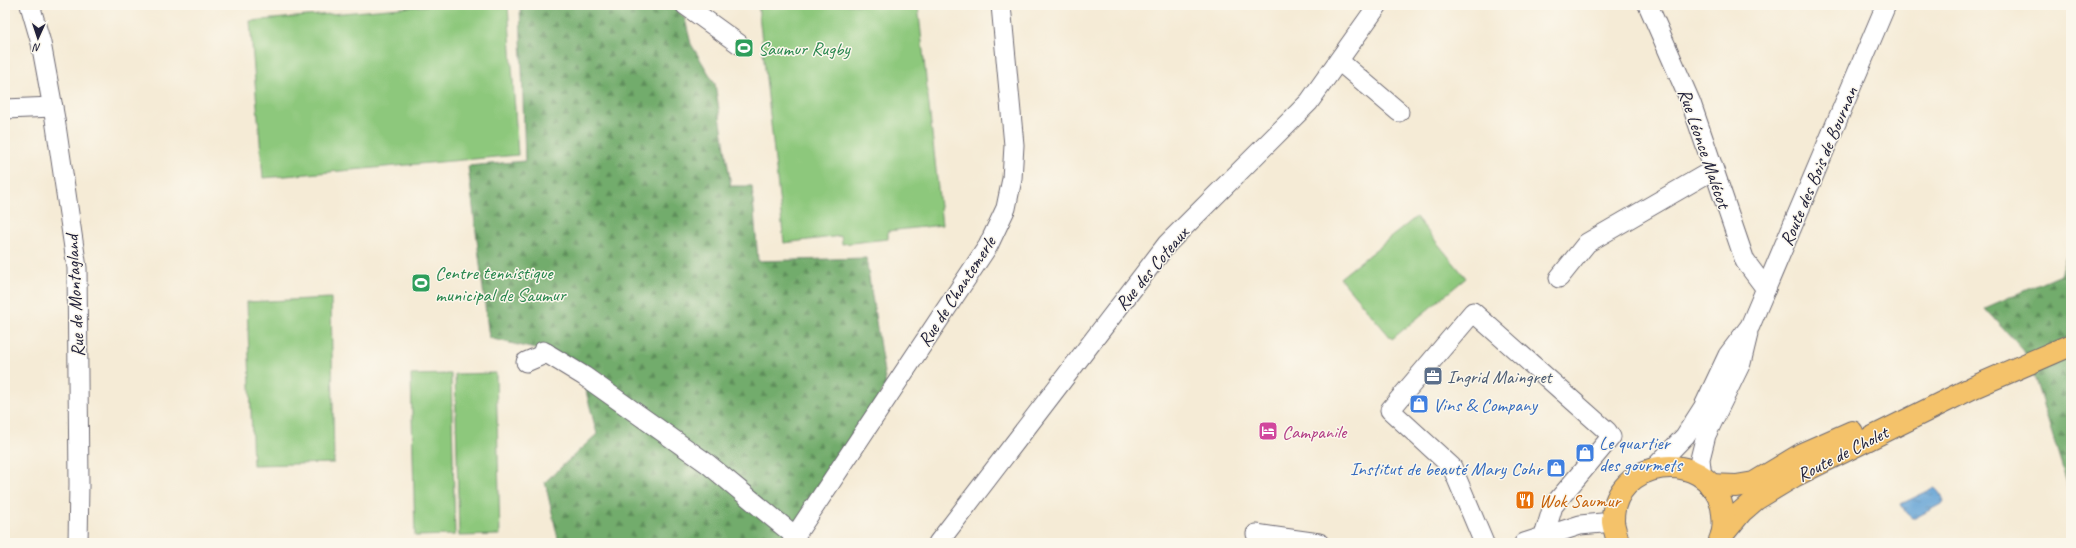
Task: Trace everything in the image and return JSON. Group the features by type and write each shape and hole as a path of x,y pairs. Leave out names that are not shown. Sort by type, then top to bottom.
{"main road":[{"name":"Route de Cholet","path":"1706,481 1736,486 1754,483 1802,454 1877,422 1974,387 2071,346"},
{"name":"Route de Cholet","path":"1720,539 1741,512 1756,499 1794,476 1974,387"},
{"path":"1618,543 1613,522 1616,504 1624,488 1637,476 1654,468 1670,466 1687,469 1706,481 1720,500 1724,517 1720,539"}],"street":[{"name":"Rue de Montagland","path":"30,5 41,43 53,107 77,268 79,485 78,543"},
{"path":"685,5 739,44"},
{"name":"Rue de Chantemerle","path":"794,539 988,246 1006,208 1012,179 1014,145 1002,5"},
{"name":"Rue des Coteaux","path":"946,541 1167,244 1309,102 1378,5"},
{"name":"Rue Léonce Malécot","path":"1648,5 1691,103 1745,261 1766,289"},
{"name":"Route des Bois de Bournan","path":"1706,481 1700,459 1706,435 1741,362 1750,326 1886,5"},
{"path":"1339,61 1399,112"},
{"path":"5,109 53,107"},
{"path":"1559,278 1587,243 1713,170"},
{"path":"1484,543 1452,468 1390,410 1473,312 1607,431 1611,438 1553,506 1543,540"},
{"name":"Route des Bois de Bournan","path":"1654,468 1685,436 1703,408 1728,355 1750,326"},
{"path":"526,362 545,352 584,376 708,464 794,539"},
{"path":"1524,543 1543,540 1580,525 1613,522"},
{"path":"1256,534 1319,543"}],"green space":[{"path":"435,5 508,5 518,155 263,178 250,21"},
{"path":"520,5 674,5 685,19 691,44 715,84 731,186 752,186 758,261 866,258 886,385 792,543 559,543 545,482 597,434 580,368 543,351 489,338 468,166 525,161"},
{"path":"758,5 918,5 942,225 888,231 888,239 842,244 841,236 784,243"},
{"path":"1416,217 1466,278 1392,339 1340,278"},
{"path":"2071,239 2071,495 2035,379 2024,351 1985,308 2060,275"},
{"path":"331,298 334,463 253,465 247,302"},
{"path":"496,373 500,535 459,536 455,374"},
{"path":"451,374 455,535 415,536 411,375"}],"water":[{"path":"1934,488 1939,492 1943,501 1941,504 1915,518 1912,518 1906,513 1901,504"}],"place":[{"name":"Saumur Rugby","path":"744,48"},
{"name":"Centre tennistique municipal de Saumur","path":"421,283"},
{"name":"Ingrid Maingret","path":"1433,376"},
{"name":"Vins & Company","path":"1419,404"},
{"name":"Campanile","path":"1268,431"},
{"name":"Le quartier des gourmets","path":"1585,453"},
{"name":"Institut de beauté Mary Cohr","path":"1556,468"},
{"name":"Wok Saumur","path":"1525,500"}]}
